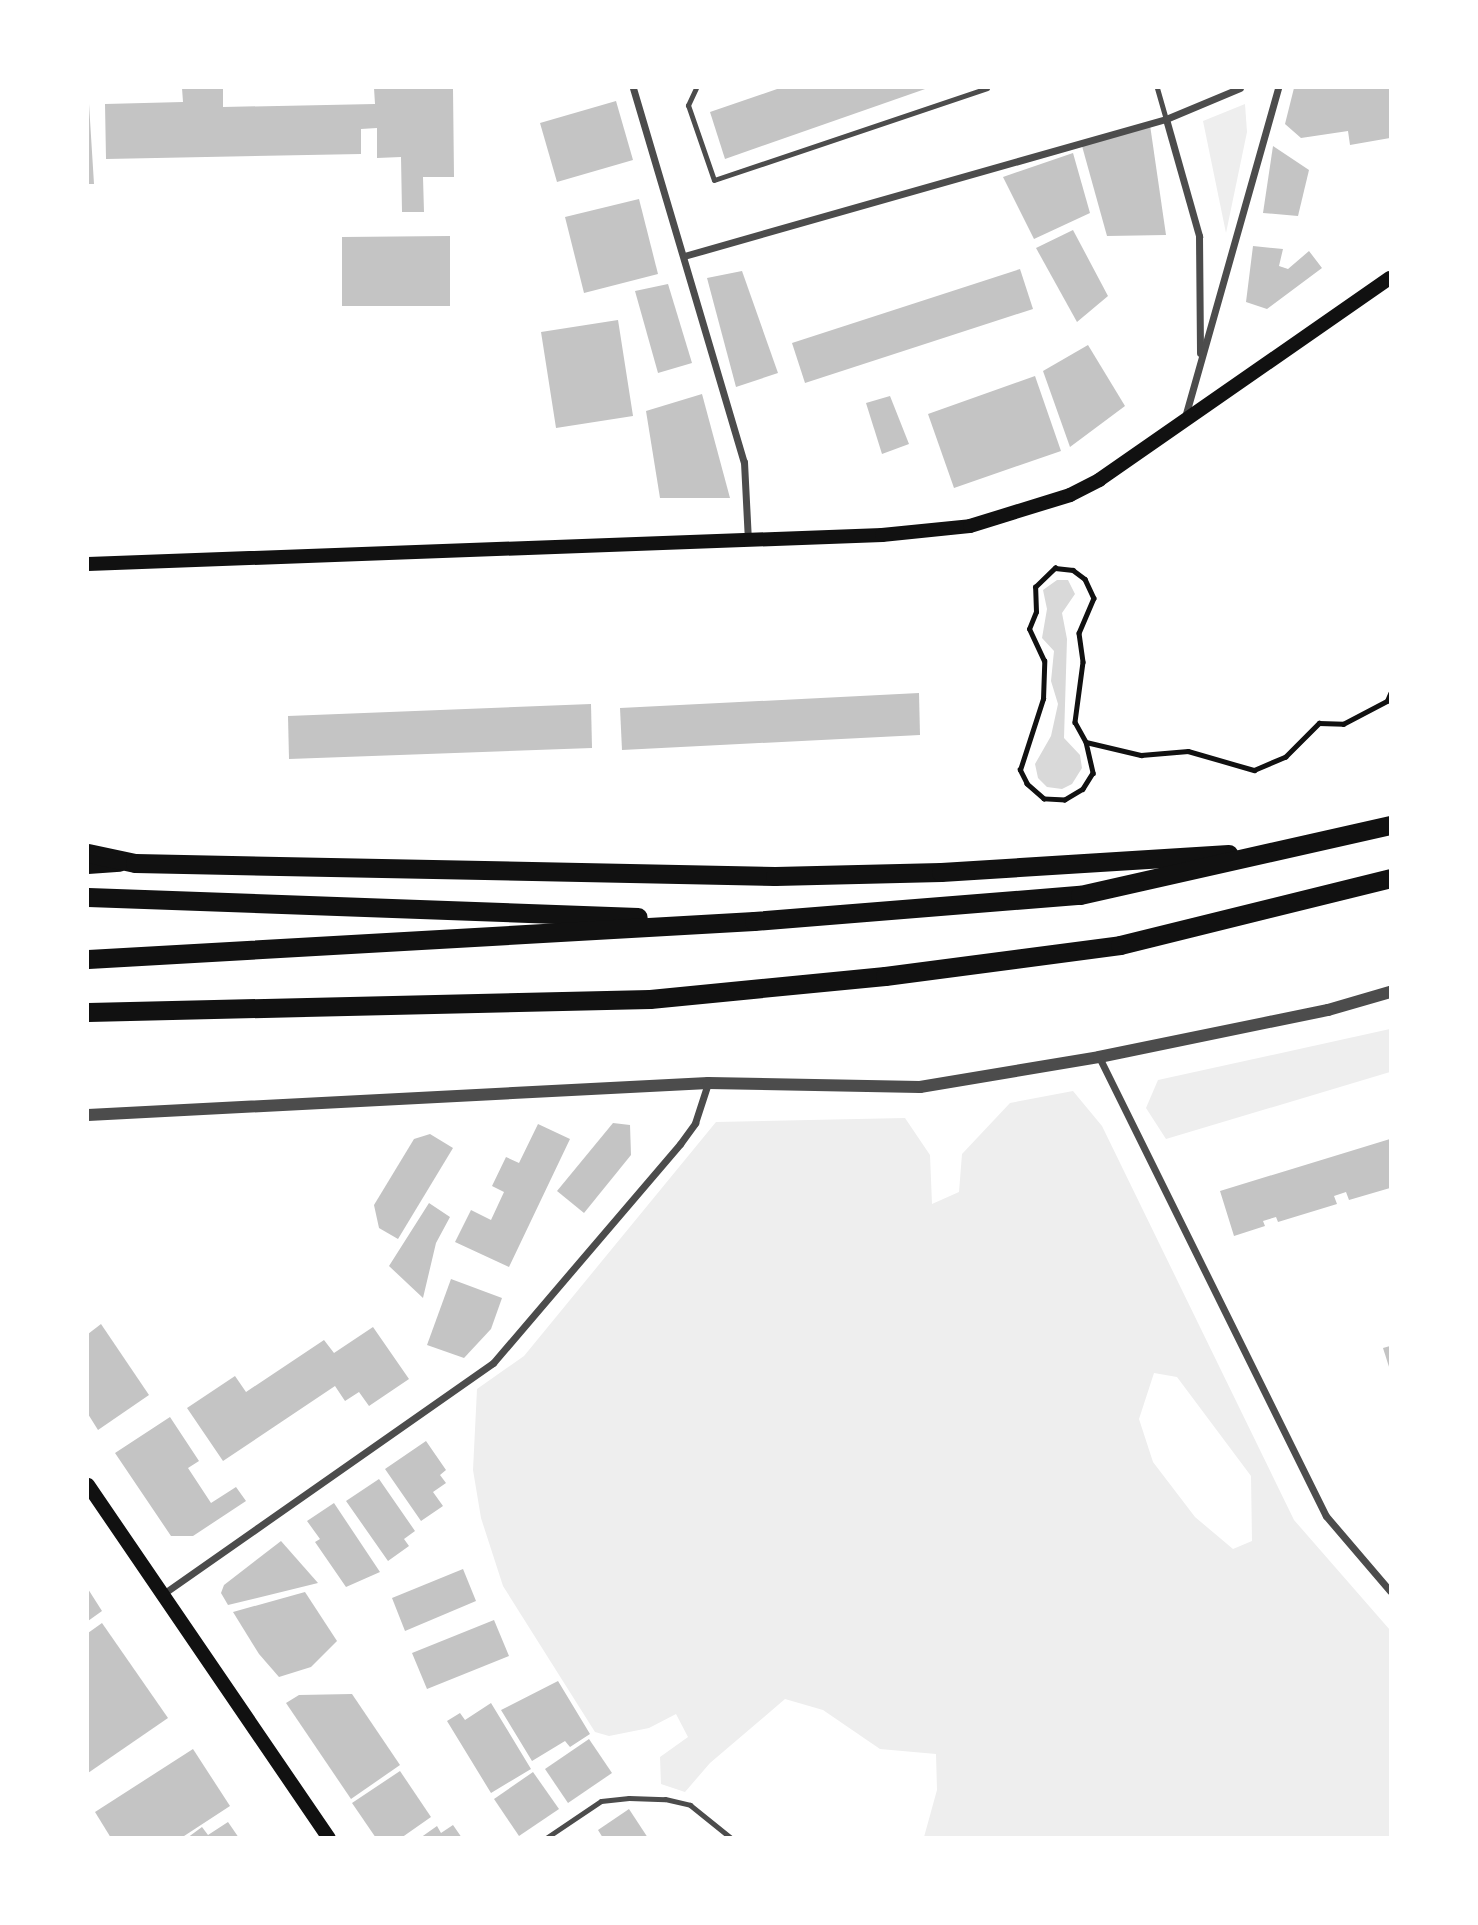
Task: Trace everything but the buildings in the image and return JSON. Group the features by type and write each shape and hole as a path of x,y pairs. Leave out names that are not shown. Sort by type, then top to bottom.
{"highway":[{"path":"95,958 754,921 1080,895 1299,849 1391,825"},
{"path":"88,853 135,863 775,876 941,872 1299,849"},
{"path":"88,1012 650,999 885,976 1120,944 1391,878"},
{"path":"93,898 754,921"}],"main road":[{"path":"88,564 933,531 1003,517 1099,480 1391,278"},
{"path":"88,867 135,863"},
{"path":"88,1485 329,1838"}],"street":[{"path":"633,88 744,462 748,540"},
{"path":"684,256 1167,119 1240,88"},
{"path":"1183,424 1278,88"},
{"path":"1167,119 1199,236 1200,365"},
{"path":"88,1115 708,1083 920,1087 1099,1057 1328,1010 1391,992"},
{"path":"1099,1057 1326,1516 1391,1591"},
{"path":"162,1595 493,1363 680,1144 695,1123 708,1083"}],"lane":[{"path":"696,88 688,105 714,180 987,88"},
{"path":"1157,88 1167,119"},
{"path":"546,1838 601,1801 665,1798 690,1805 731,1838"}],"path":[{"path":"1086,742 1093,773 1083,789 1065,800 1044,799 1027,784 1020,770 1043,699 1044,661 1029,629 1036,612 1035,587 1055,568 1073,570 1085,579 1094,598 1079,633 1083,662 1075,722 1086,742 1141,755 1188,751 1254,770 1285,757 1319,723 1331,720 1343,724 1387,701 1391,694"}],"shaded area":[{"path":"1245,104 1247,132 1226,233 1203,121"},
{"path":"1057,580 1068,580 1075,594 1062,613 1067,639 1064,738 1080,755 1082,768 1072,784 1062,789 1047,787 1038,778 1035,764 1051,736 1058,704 1051,681 1054,651 1042,638 1047,609 1043,590"},
{"path":"1390,1029 1390,1072 1166,1139 1146,1108 1158,1080"},
{"path":"1073,1091 1102,1126 1294,1520 1390,1630 1390,1837 924,1837 937,1790 936,1754 880,1749 823,1710 785,1699 710,1763 685,1792 661,1784 660,1757 688,1737 676,1714 649,1728 609,1736 595,1732 503,1586 481,1518 473,1470 477,1389 524,1356 716,1122 905,1118 930,1155 932,1204 959,1192 962,1154 1010,1103","holes":["1154,1373 1177,1377 1251,1476 1252,1541 1233,1549 1195,1517 1153,1462 1139,1419"]}]}
